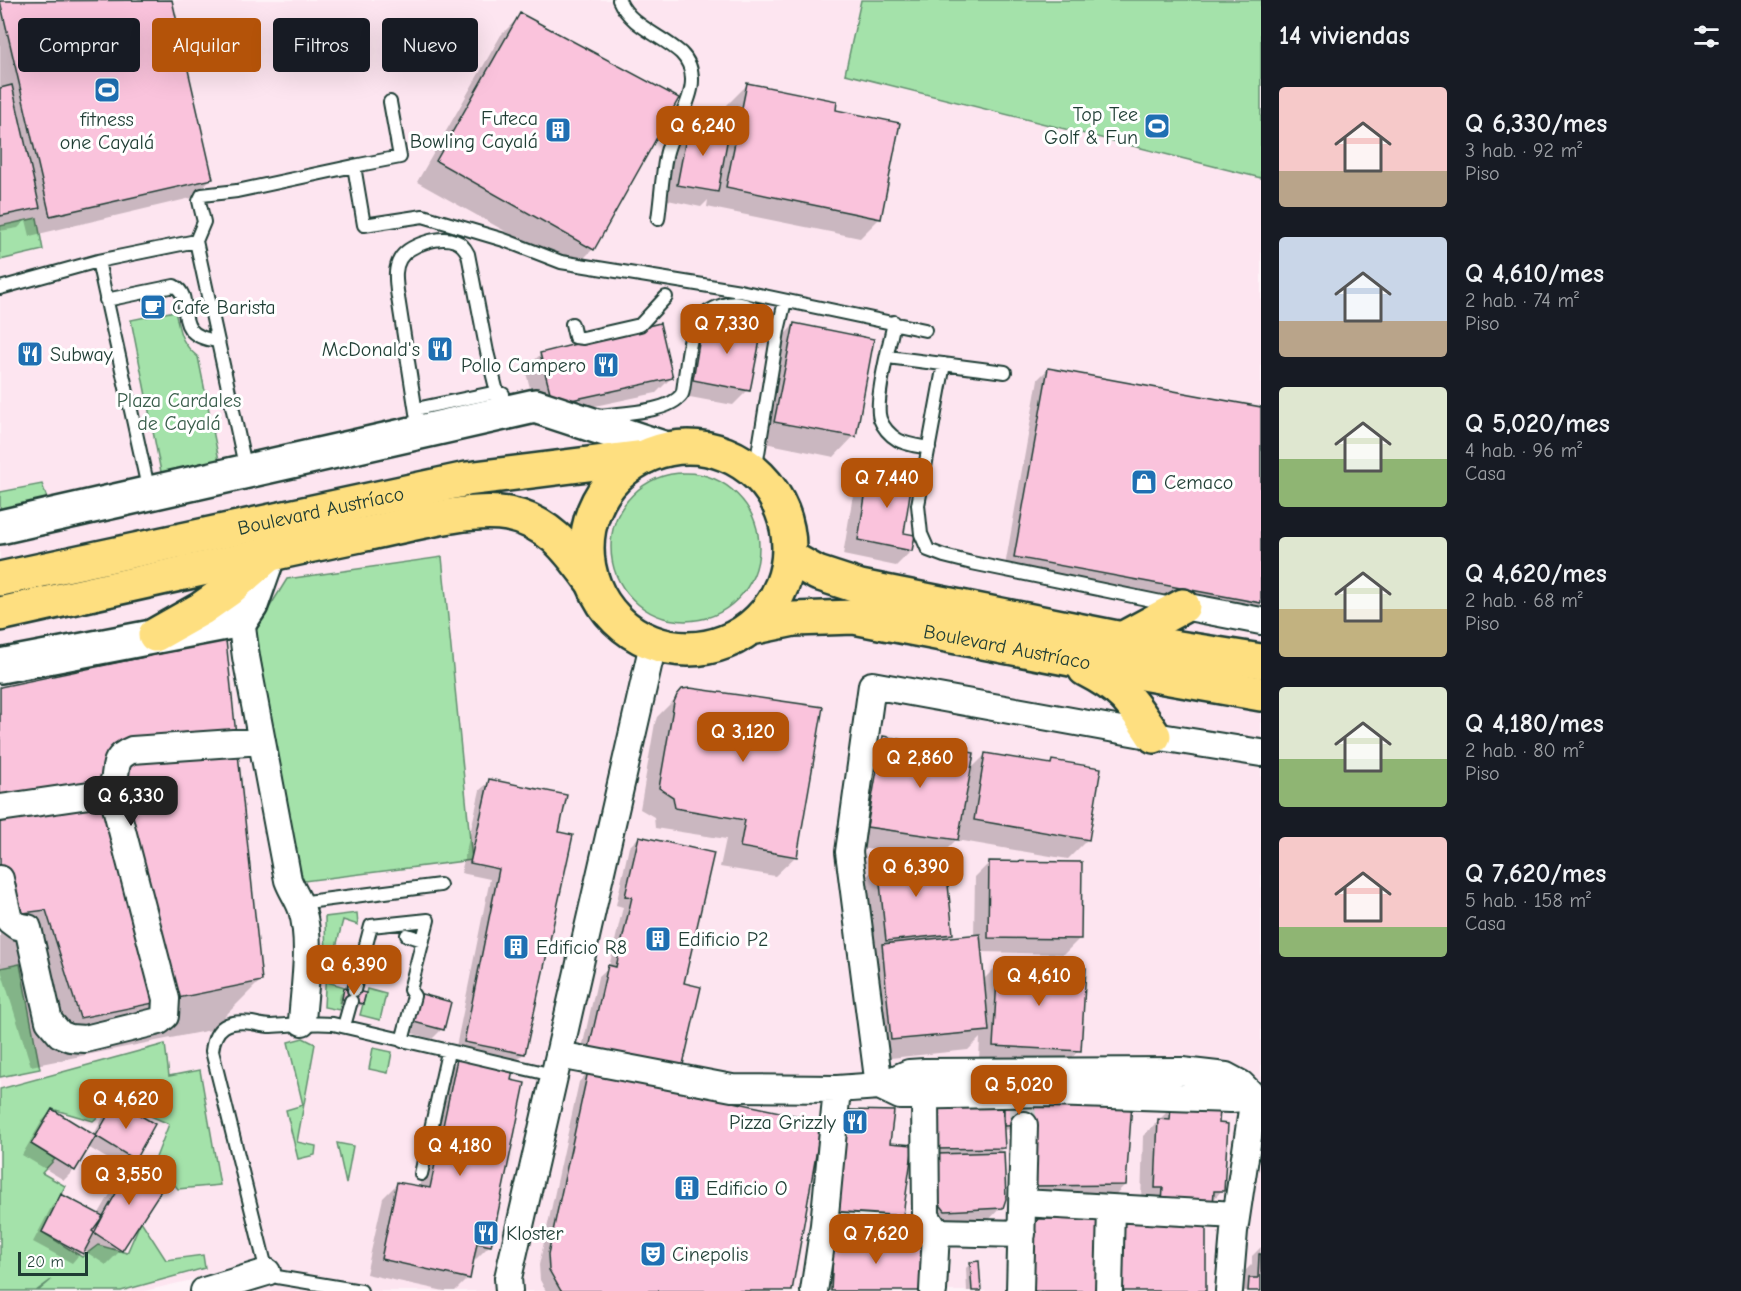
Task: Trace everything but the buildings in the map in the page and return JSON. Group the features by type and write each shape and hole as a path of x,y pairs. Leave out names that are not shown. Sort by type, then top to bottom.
{"main road":[{"path":"690,447 713,450 735,458 755,472 765,482 782,511 786,526 789,558 783,585 770,609 751,628 730,641 706,648 682,650 653,644 627,629 606,608 592,581 588,561 587,539 591,519 599,500 611,482 626,468 655,453 690,447"},
{"name":"Boulevard Austríaco","path":"0,579 467,479 655,453"},
{"name":"Boulevard Austríaco","path":"0,614 269,554 471,513 508,514 536,522 562,542 592,581"},
{"path":"155,635 201,609 228,590 269,554"},
{"name":"Boulevard Austríaco","path":"789,558 817,573 860,587 1122,639 1261,662"},
{"path":"1122,639 1183,606"},
{"name":"Boulevard Austríaco","path":"751,628 794,619 854,617 1261,694"},
{"path":"1060,656 1106,680 1122,692 1154,736"}],"street":[{"path":"0,527 257,469 417,420 535,406 576,419 655,453"},
{"name":"Boulevard Austríaco","path":"241,620 251,604 269,554"},
{"path":"1183,606 1261,621"},
{"path":"0,666 241,620 288,880 302,910 306,952 302,1022"},
{"path":"509,1291 508,1278 653,644"},
{"path":"879,1086 849,852 872,685 1261,753"},
{"path":"0,808 103,794 111,788 116,776 116,763 121,755 132,750 262,741"},
{"path":"0,879 4,921 28,928 49,1022 60,1034 84,1040 159,1021 165,1016 166,999 111,788"},
{"path":"556,1065 732,1088 837,1089 879,1086 909,1073 925,1072 1022,1099"},
{"path":"879,1086 900,1096 1022,1099 1182,1071 1226,1076 1241,1084 1258,1098 1236,1215 1229,1291"},
{"path":"814,1291 824,1225 837,1089"},
{"path":"925,1096 926,1216 936,1233 933,1291"},
{"path":"1020,1291 1023,1203 1022,1099"},
{"path":"1023,1203 1236,1215"},
{"path":"1109,1291 1111,1208"},
{"path":"824,1225 936,1233 1022,1234"},
{"path":"204,1291 267,1272"}],"lane":[{"path":"619,0 632,18 682,55 690,72 692,90 665,156 658,219"},
{"path":"257,469 218,341 196,241 204,222 199,201 202,195 237,191 400,157 390,102"},
{"path":"354,166 364,225 423,216 504,240 561,262 686,282 925,330"},
{"path":"497,392 468,254 464,247 454,240 425,242 412,246 399,260 396,271 397,291 417,420 497,392 535,406"},
{"path":"0,288 98,261 196,241"},
{"path":"98,261 150,492"},
{"path":"106,300 174,286 181,293 190,329 201,339 218,341"},
{"path":"572,324 576,337 583,338 640,325 666,297"},
{"path":"755,472 785,301"},
{"path":"576,419 670,404 682,393 695,326 704,313 713,308 729,303 746,304 757,310 778,331"},
{"path":"894,322 878,407 880,418 895,439 929,448"},
{"path":"888,357 1005,372"},
{"path":"944,364 918,505 921,534 928,550 972,563 1183,606"},
{"path":"299,903 440,885"},
{"path":"344,1026 370,926 428,920 410,990 414,996 402,1041"},
{"path":"407,935 423,940"},
{"path":"361,1291 277,1277 267,1272 212,1051 216,1033 222,1027 233,1023 270,1026 302,1022 333,1024 448,1052 556,1065"},
{"path":"421,1174 448,1052"}],"shaded area":[{"path":"0,0 1261,0 1261,1291 212,1291 209,1276 144,1291 0,1291"}],"green space":[{"name":"Top Tee Golf & Fun","path":"861,0 1261,0 1261,178 845,74"},
{"path":"37,218 43,250 0,260 0,226"},
{"name":"Plaza Cardales de Cayalá","path":"175,311 184,342 198,357 220,465 162,477 131,320"},
{"path":"685,473 713,478 738,494 754,519 759,547 754,575 738,600 713,616 685,621 657,616 632,600 616,575 611,547 616,519 632,494 657,478"},
{"path":"42,484 48,501 0,512 0,492"},
{"path":"442,557 472,860 296,882 256,629 287,579"},
{"path":"357,913 358,925 343,920 327,982 345,987 339,1010 324,1007 325,917"},
{"path":"20,964 40,1069 0,1077 0,968"},
{"path":"367,989 386,994 380,1020 360,1015"},
{"path":"303,1038 315,1044 297,1142 316,1146 315,1155 298,1159 286,1110 303,1105 288,1042"},
{"path":"165,1044 169,1076 200,1070 220,1185 178,1189 155,1160 169,1124 116,1101 93,1121 52,1109 31,1144 55,1159 42,1173 65,1186 42,1232 82,1257 98,1245 127,1253 141,1221 166,1260 203,1255 205,1268 121,1291 38,1291 51,1280 36,1291 0,1291 0,1089"},
{"path":"373,1048 392,1052 388,1073 369,1069"},
{"path":"337,1143 353,1146 346,1184"}],"tunnel":[{"path":"1022,1107 1024,1125"}],"place":[{"name":"fitness one Cayalá","path":"107,90"},
{"name":"Top Tee Golf & Fun","path":"1157,126"},
{"name":"Futeca Bowling Cayalá","path":"558,130"},
{"name":"Cafe Barista","path":"153,307"},
{"name":"McDonald's","path":"440,349"},
{"name":"Subway","path":"30,354"},
{"name":"Pollo Campero","path":"606,365"},
{"name":"Cemaco","path":"1144,482"},
{"name":"Edificio P2","path":"658,939"},
{"name":"Edificio R8","path":"516,947"},
{"name":"Pizza Grizzly","path":"855,1122"},
{"name":"Edificio O","path":"687,1188"},
{"name":"Kloster","path":"486,1233"},
{"name":"Cinepolis","path":"653,1254"}]}
